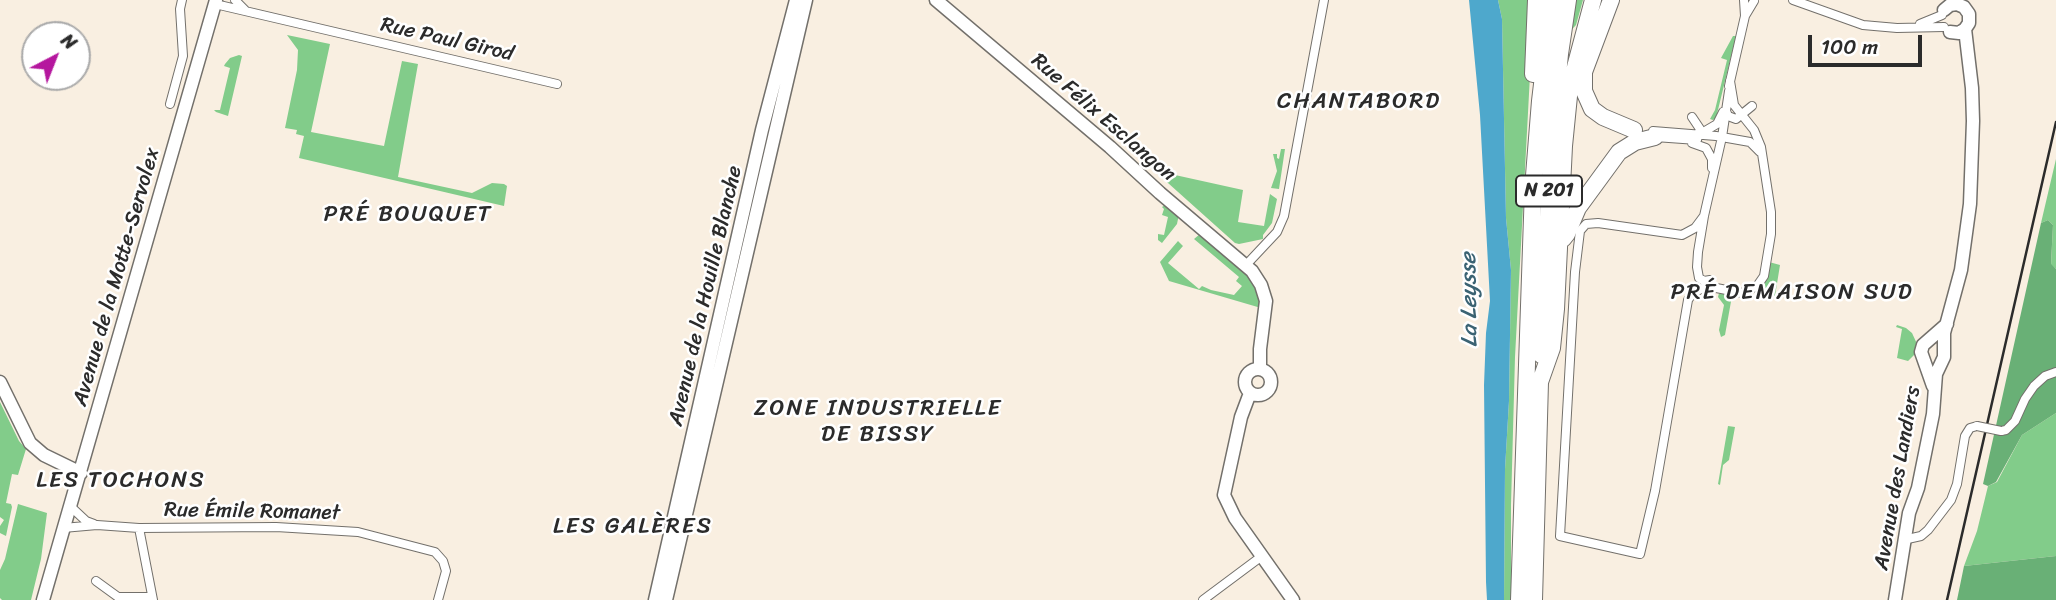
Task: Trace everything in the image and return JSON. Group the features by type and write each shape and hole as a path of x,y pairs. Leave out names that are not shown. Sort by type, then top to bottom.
{"highway":[{"path":"1534,188 1532,94 1536,0"},
{"name":"N 201","path":"1519,600 1534,188 1540,101 1552,0"},
{"name":"N 201","path":"1534,600 1535,508 1552,139 1568,0"},
{"path":"1540,382 1552,348 1565,127 1570,86 1593,0"},
{"path":"1611,0 1583,77 1586,100 1593,119 1608,126 1646,132"},
{"path":"1577,54 1576,88 1591,112"},
{"path":"1560,241 1567,234 1585,198 1619,152 1646,132"}],"main road":[{"name":"Avenue de la Houille Blanche","path":"655,600 762,130 796,0"},
{"name":"Avenue de la Houille Blanche","path":"666,600 806,0"},
{"name":"Rue Félix Esclangon","path":"936,0 1246,265 1261,285 1266,301 1260,369"},
{"name":"Avenue de la Motte-Servolex","path":"46,600 63,528 81,474 216,2"},
{"path":"1925,362 1932,365 1939,363 1944,357 1942,346 1961,270 1970,204 1973,121 1965,29 1970,18 1964,4 1954,4 1946,17"},
{"path":"1946,17 1959,33 1965,29"},
{"path":"1946,17 1966,50"},
{"path":"1934,393 1921,352 1926,343 1947,324"},
{"path":"1926,343 1935,341 1942,346"},
{"name":"Avenue des Landiers","path":"1895,600 1903,540 1933,414 1939,363"},
{"path":"1260,369 1270,375 1271,387 1262,395 1250,393 1245,386 1246,377 1251,371 1260,369"},
{"path":"0,382 30,443 44,455 81,474"},
{"path":"1250,393 1241,416 1224,495 1234,518 1293,600"}],"street":[{"path":"170,104 183,56 181,0"},
{"path":"235,0 248,13"},
{"path":"1246,265 1278,232 1284,216 1324,0"},
{"path":"1679,139 1697,140 1700,134 1720,121 1745,16 1745,0 1755,0"},
{"path":"1745,16 1755,0"},
{"path":"1793,0 1863,25 1914,27 1946,17"},
{"name":"Rue Paul Girod","path":"216,2 248,13 556,84"},
{"path":"1703,216 1695,228 1682,235 1598,223 1586,224 1580,231 1560,536 1640,554 1655,491 1688,300 1692,294 1706,286 1742,293 1757,286 1764,276 1771,234 1771,212 1762,155 1758,138 1732,100 1730,81"},
{"path":"1710,280 1702,280 1697,267 1703,216 1722,137 1730,81"},
{"path":"1726,111 1733,119 1742,114 1748,105 1732,100"},
{"path":"1692,117 1699,126 1700,134"},
{"path":"1646,132 1700,134 1750,142 1756,145 1762,155"},
{"path":"1646,132 1698,144 1709,152 1713,163 1710,186"},
{"path":"1903,540 1921,536 1951,500 1957,484 1965,436 1970,428 1977,426 2006,430 2015,421 2034,386 2045,376 2056,372"},
{"path":"70,506 86,521 97,525"},
{"name":"Rue Émile Romanet","path":"63,528 97,525 139,528 276,527 358,532 435,552 443,561 446,571 438,600"},
{"path":"96,581 118,598 153,599 139,528"},
{"path":"1203,600 1262,556"}],"green space":[{"path":"1498,0 1583,0 1576,25 1530,75 1515,357 1511,600 1504,600 1511,270 1506,218 1502,19"},
{"path":"287,35 330,44 311,132 384,146 402,61 418,64 398,177 472,193 492,183 504,184 507,186 504,206 299,158 304,136 296,134 297,130 285,128 297,70 298,50"},
{"path":"1733,36 1736,36 1716,118 1713,120 1710,119 1715,110 1727,60 1721,58"},
{"path":"242,56 228,116 214,110 220,110 230,68 224,66 230,58"},
{"path":"1281,149 1285,149 1279,189 1271,188 1277,171 1273,154 1277,154 1279,159"},
{"path":"2056,159 2056,269 2051,265 2053,225 2048,220 2041,223"},
{"path":"1149,166 1169,169 1175,175 1243,190 1238,222 1264,226 1270,194 1277,199 1272,223 1263,239 1235,243"},
{"path":"1165,205 1179,214 1177,224 1162,243 1158,240 1158,234 1164,235 1168,217 1162,215 1162,207"},
{"path":"2048,220 2053,225 2051,264 2056,269 2056,413 2022,435 1996,482 1988,486 1983,484 2041,223"},
{"path":"1200,234 1256,281 1261,308 1169,281 1160,262 1178,241 1183,246 1168,263 1199,289 1202,286 1234,295 1242,286 1236,281 1239,277 1194,239"},
{"path":"1769,262 1780,265 1775,296 1753,292"},
{"path":"1719,293 1732,296 1725,335 1721,337 1719,330 1724,305 1718,297"},
{"path":"1897,325 1912,333 1918,346 1917,352 1908,361 1897,358 1902,329 1896,327"},
{"path":"0,402 19,441 26,449 18,475 12,474 6,503 12,507 6,536 0,533 4,520 0,517"},
{"path":"2056,413 2056,556 1964,566 1977,531 1988,486 1997,482 2022,435"},
{"path":"1728,426 1735,427 1729,460 1723,465 1720,485 1718,484"},
{"path":"18,504 47,513 41,559 31,600 2,600 0,570"},
{"path":"2056,556 2056,600 1957,600 1964,566"}],"water":[{"path":"1469,0 1498,0 1502,19 1506,218 1511,270 1504,600 1487,600 1484,385 1490,301 1480,115"}],"railway":[{"path":"1947,600 2056,122"}],"district":[{"name":"CHANTABORD","path":"1359,102"},
{"name":"PRÉ BOUQUET","path":"408,215"},
{"name":"PRÉ DEMAISON SUD","path":"1792,293"},
{"name":"ZONE INDUSTRIELLE DE BISSY","path":"878,422"},
{"name":"LES TOCHONS","path":"121,481"},
{"name":"LES GALÈRES","path":"633,527"}],"water label":[{"name":"La Leysse","path":"1470,300"}]}
